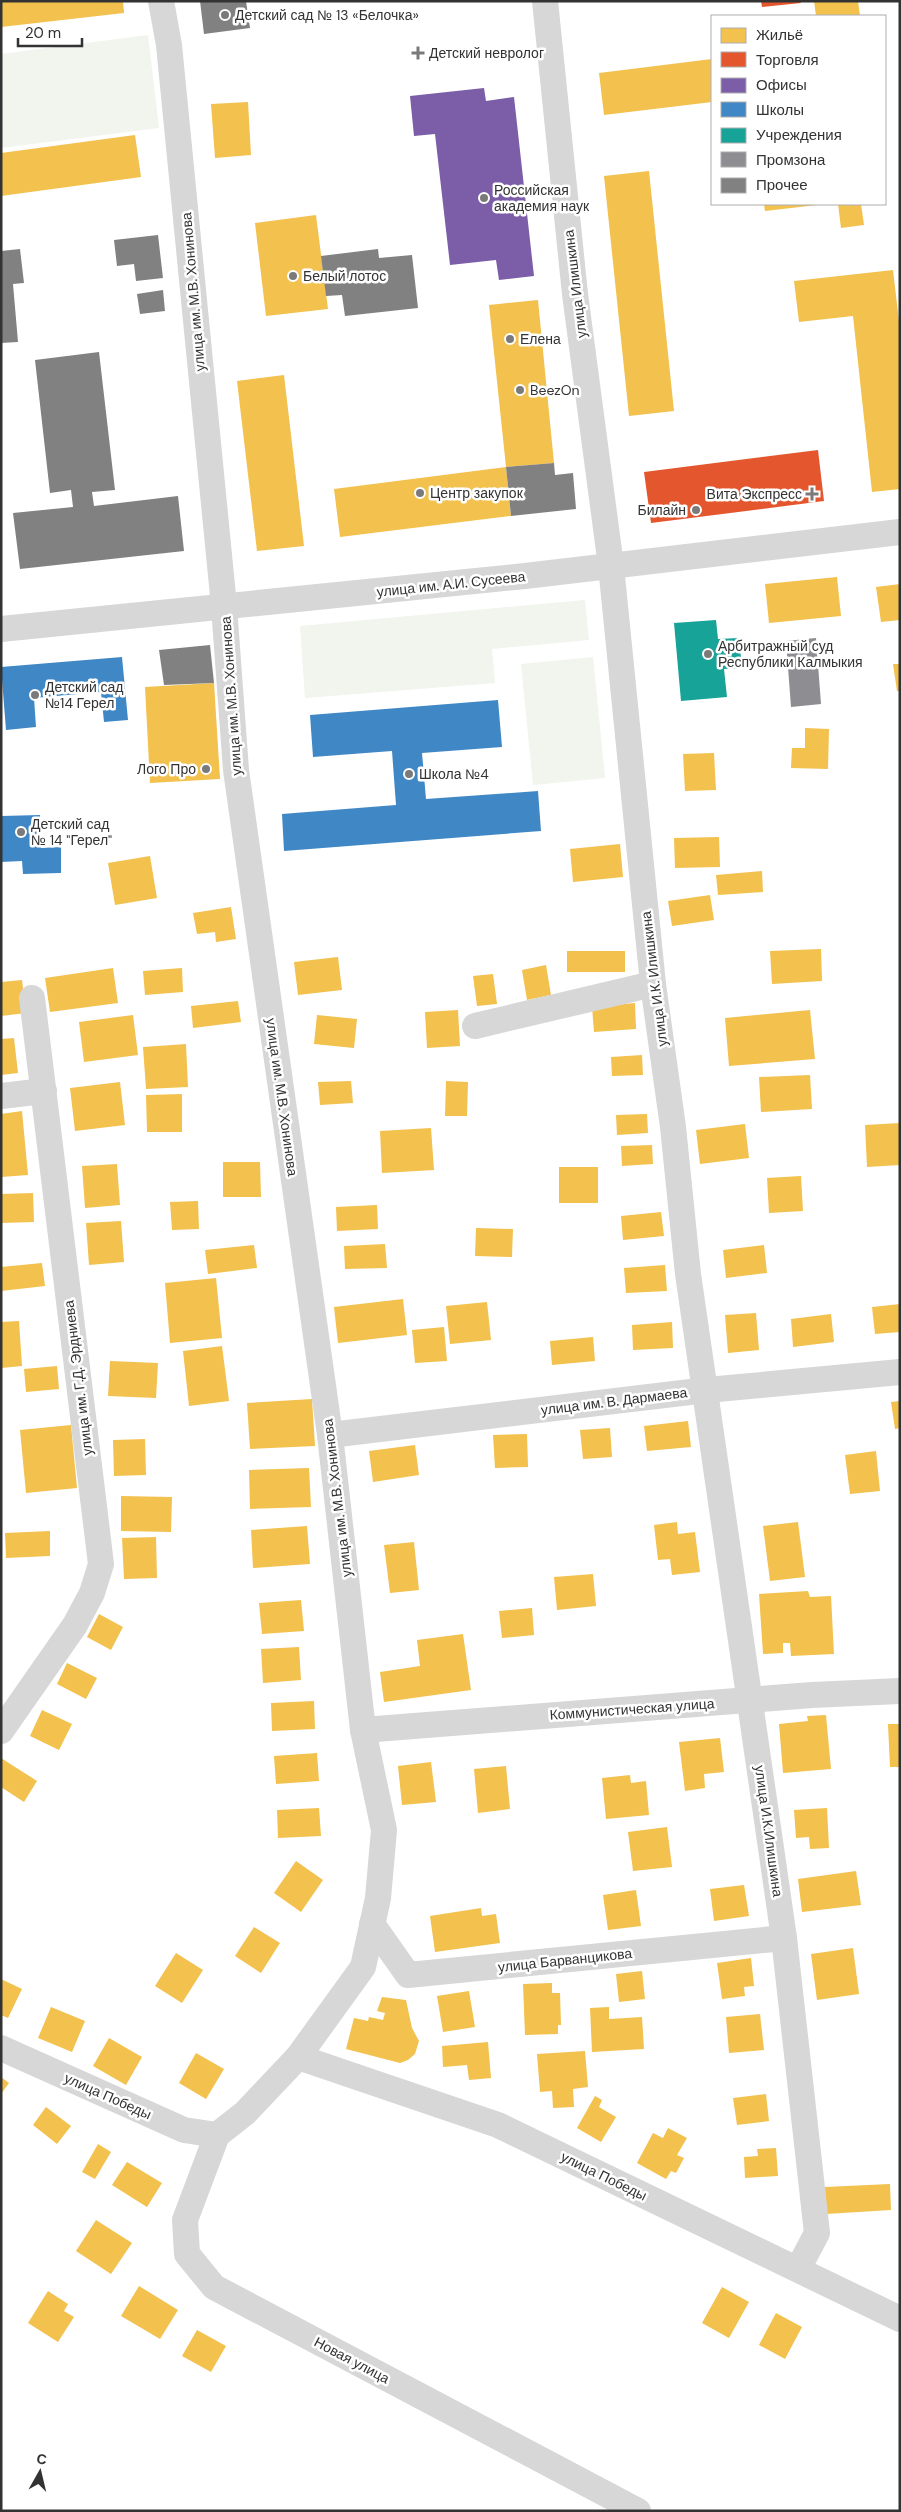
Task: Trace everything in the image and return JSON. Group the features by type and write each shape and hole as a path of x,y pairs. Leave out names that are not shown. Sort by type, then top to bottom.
{"street":[{"name":"улица им. М.В. Хонинова","path":"161,1 169,45 224,606 236,770 330,1435 363,1730 384,1830 378,1898 363,1967 298,2057 245,2113 217,2135"},
{"name":"улица Илишкина","path":"545,1 575,294 611,566"},
{"name":"улица им. А.И. Сусеева","path":"1,629 611,566 900,532"},
{"name":"улица И.К. Илишкина","path":"611,566 653,984 673,1127 688,1274 707,1390"},
{"path":"475,1026 653,984"},
{"name":"улица им. Г.Д. Эрдниева","path":"1,1730 75,1625 92,1593 101,1564 32,998"},
{"path":"1,1096 44,1092"},
{"name":"улица им. В. Дармаева","path":"330,1435 707,1390 900,1372"},
{"name":"улица И.К.Илишкина","path":"707,1390 784,1938 816,2233 798,2269"},
{"name":"Коммунистическая улица","path":"363,1730 751,1700 900,1691"},
{"name":"улица Барванцикова","path":"372,1924 408,1975 784,1938"},
{"name":"улица Победы","path":"1,2048 184,2130 217,2135"},
{"name":"улица Победы","path":"298,2057 498,2125 900,2319"},
{"name":"Новая улица","path":"217,2135 185,2220 187,2254 214,2287 638,2511"}],"shaded area":[{"path":"148,35 159,128 1,148 1,54"},
{"path":"585,600 589,640 492,649 495,683 305,698 300,626"},
{"path":"593,657 605,778 533,785 521,664"}],"building: Жильё":[{"path":"1,1 123,1 124,13 1,27"},
{"path":"814,1 858,1 860,15 816,15"},
{"path":"711,59 711,102 604,115 599,73"},
{"path":"248,102 251,155 215,158 211,104"},
{"path":"135,135 141,177 1,196 1,153"},
{"path":"649,171 674,411 629,416 604,176"},
{"path":"764,205 817,205 765,211"},
{"path":"838,205 861,205 864,225 841,228"},
{"name":"Белый лотос","path":"316,215 328,309 266,316 255,223"},
{"path":"893,270 900,330 900,489 872,492 853,316 799,322 794,281"},
{"path":"538,300 554,463 506,467 489,305"},
{"path":"284,375 304,546 257,551 237,381"},
{"path":"506,467 511,516 340,537 334,489"},
{"path":"837,577 841,616 769,623 765,584"},
{"path":"900,584 900,620 881,622 876,587"},
{"path":"893,664 900,664 900,691 897,691"},
{"path":"214,683 220,779 150,783 145,687"},
{"path":"805,728 829,729 828,769 791,768 792,748 805,748"},
{"path":"714,753 716,790 685,791 683,754"},
{"path":"719,837 720,867 675,868 674,838"},
{"path":"620,844 623,877 573,882 570,849"},
{"path":"150,856 157,898 115,905 108,863"},
{"path":"762,871 763,892 718,895 716,875"},
{"path":"710,895 714,920 672,926 668,901"},
{"path":"231,907 236,939 216,942 215,932 197,934 193,913"},
{"path":"821,949 822,981 772,984 770,951"},
{"path":"567,951 625,951 625,972 567,972"},
{"path":"338,957 342,990 298,995 294,962"},
{"path":"546,965 551,995 527,1000 522,970"},
{"path":"113,968 118,1003 50,1012 45,978"},
{"path":"182,968 183,992 145,995 143,971"},
{"path":"493,974 497,1004 477,1006 473,976"},
{"path":"22,980 26,1013 1,1016 1,982"},
{"path":"238,1001 241,1022 193,1028 191,1006"},
{"path":"635,1003 636,1029 594,1032 592,1007"},
{"path":"458,1010 460,1046 427,1048 425,1012"},
{"path":"810,1010 815,1059 729,1066 725,1018"},
{"path":"133,1015 138,1055 84,1062 79,1022"},
{"path":"317,1015 357,1019 354,1048 314,1044"},
{"path":"14,1038 18,1073 1,1075 1,1039"},
{"path":"186,1044 188,1087 146,1089 143,1047"},
{"path":"642,1055 643,1075 612,1076 611,1057"},
{"path":"810,1075 812,1109 761,1112 759,1077"},
{"path":"351,1081 353,1103 320,1105 318,1082"},
{"path":"446,1081 468,1082 467,1116 445,1116"},
{"path":"120,1082 125,1125 75,1131 70,1088"},
{"path":"182,1094 182,1132 147,1132 146,1095"},
{"path":"22,1111 28,1175 1,1177 1,1114"},
{"path":"647,1114 648,1133 617,1135 616,1115"},
{"path":"900,1123 900,1165 867,1167 865,1125"},
{"path":"745,1124 749,1158 700,1164 696,1130"},
{"path":"431,1128 434,1170 382,1173 380,1131"},
{"path":"652,1145 653,1164 622,1166 621,1146"},
{"path":"223,1162 260,1162 261,1197 223,1197"},
{"path":"117,1164 120,1205 85,1208 82,1166"},
{"path":"559,1167 598,1167 598,1203 559,1203"},
{"path":"801,1176 803,1211 769,1213 767,1178"},
{"path":"33,1193 34,1222 1,1223 1,1194"},
{"path":"198,1201 199,1229 172,1230 170,1202"},
{"path":"377,1205 378,1229 337,1231 336,1207"},
{"path":"661,1212 664,1236 623,1240 621,1216"},
{"path":"121,1221 124,1262 89,1265 86,1223"},
{"path":"476,1228 513,1229 512,1257 475,1256"},
{"path":"385,1244 387,1268 345,1269 344,1246"},
{"path":"254,1245 257,1268 208,1274 205,1250"},
{"path":"764,1245 767,1273 726,1278 723,1250"},
{"path":"42,1263 45,1286 1,1291 1,1267"},
{"path":"665,1265 667,1291 626,1293 624,1268"},
{"path":"216,1278 222,1338 170,1343 165,1283"},
{"path":"403,1299 407,1335 338,1343 334,1307"},
{"path":"487,1302 491,1340 450,1344 446,1306"},
{"path":"900,1304 900,1332 875,1334 872,1307"},
{"path":"756,1313 759,1350 728,1353 725,1315"},
{"path":"831,1314 834,1342 793,1347 791,1319"},
{"path":"19,1321 22,1366 1,1368 1,1322"},
{"path":"672,1322 673,1348 633,1350 632,1325"},
{"path":"444,1327 447,1361 415,1363 412,1330"},
{"path":"593,1337 595,1361 552,1365 550,1341"},
{"path":"222,1346 229,1401 189,1406 183,1351"},
{"path":"110,1361 158,1363 156,1398 108,1396"},
{"path":"57,1366 59,1389 26,1392 24,1369"},
{"path":"312,1399 315,1446 250,1449 247,1403"},
{"path":"900,1401 900,1428 895,1429 891,1402"},
{"path":"688,1421 691,1447 647,1451 644,1426"},
{"path":"71,1425 77,1488 26,1493 20,1430"},
{"path":"610,1428 612,1457 583,1459 580,1430"},
{"path":"527,1434 528,1467 495,1468 493,1435"},
{"path":"145,1439 146,1475 114,1476 113,1440"},
{"path":"415,1445 419,1475 373,1482 369,1451"},
{"path":"876,1451 880,1491 850,1494 845,1455"},
{"path":"309,1468 311,1507 250,1509 249,1470"},
{"path":"121,1496 172,1497 171,1532 121,1531"},
{"path":"677,1522 678,1534 695,1532 700,1572 672,1575 670,1559 658,1560 654,1525"},
{"path":"798,1522 805,1577 770,1581 763,1526"},
{"path":"307,1526 310,1564 253,1568 251,1530"},
{"path":"50,1531 50,1556 6,1558 5,1533"},
{"path":"156,1537 157,1578 124,1579 122,1538"},
{"path":"414,1542 419,1590 390,1593 384,1545"},
{"path":"593,1574 596,1606 557,1610 554,1577"},
{"path":"808,1591 810,1597 831,1596 834,1654 791,1656 790,1643 783,1643 783,1653 763,1654 759,1594"},
{"path":"301,1600 304,1631 262,1634 259,1603"},
{"path":"532,1608 534,1635 502,1638 499,1611"},
{"path":"99,1614 123,1627 111,1650 87,1637"},
{"path":"463,1634 471,1690 384,1702 380,1672 420,1666 417,1640"},
{"path":"299,1647 301,1680 263,1683 261,1649"},
{"path":"67,1663 97,1678 86,1699 57,1684"},
{"path":"314,1701 315,1729 272,1731 271,1703"},
{"path":"42,1710 72,1724 59,1750 30,1736"},
{"path":"826,1715 831,1769 783,1773 779,1724 808,1721 807,1716"},
{"path":"888,1724 900,1724 900,1767 890,1767"},
{"path":"720,1738 724,1772 704,1774 705,1788 685,1791 679,1742"},
{"path":"317,1753 319,1781 276,1784 274,1756"},
{"path":"1,1758 37,1781 24,1802 1,1787"},
{"path":"431,1762 436,1802 402,1805 398,1766"},
{"path":"506,1766 510,1809 478,1813 474,1769"},
{"path":"630,1775 631,1783 646,1781 649,1815 606,1819 602,1778"},
{"path":"319,1808 321,1836 278,1838 277,1810"},
{"path":"827,1808 829,1848 810,1849 809,1837 796,1838 794,1810"},
{"path":"667,1827 672,1867 633,1871 628,1832"},
{"path":"296,1861 323,1880 301,1912 274,1893"},
{"path":"856,1871 861,1905 802,1912 798,1879"},
{"path":"744,1885 749,1916 714,1921 710,1889"},
{"path":"636,1890 641,1926 608,1930 603,1895"},
{"path":"481,1908 482,1916 496,1914 500,1943 435,1952 430,1916"},
{"path":"254,1927 280,1943 261,1973 235,1956"},
{"path":"853,1948 859,1994 817,2000 811,1954"},
{"path":"176,1953 203,1970 182,2003 155,1986"},
{"path":"751,1958 754,1986 744,1987 745,1996 722,1999 717,1963"},
{"path":"642,1971 645,1999 619,2002 616,1974"},
{"path":"1,1979 22,1989 8,2018 1,2015"},
{"path":"552,1983 552,1993 560,1993 561,2025 558,2025 558,2034 525,2035 523,1984"},
{"path":"469,1991 475,2027 443,2032 437,1996"},
{"path":"382,1997 406,2000 412,2028 419,2041 415,2054 408,2060 400,2063 346,2049 354,2018 368,2021 369,2017 383,2020 385,2013 377,2011"},
{"path":"51,2007 85,2021 72,2052 38,2038"},
{"path":"609,2007 609,2019 642,2017 644,2049 592,2052 590,2008"},
{"path":"760,2014 764,2050 729,2053 726,2017"},
{"path":"109,2038 142,2057 126,2085 93,2066"},
{"path":"488,2042 491,2078 469,2080 467,2065 443,2067 442,2046"},
{"path":"585,2051 588,2087 573,2089 574,2107 553,2108 552,2091 540,2092 537,2054"},
{"path":"196,2053 224,2069 206,2099 179,2083"},
{"path":"1,2077 9,2083 1,2094"},
{"path":"766,2094 769,2121 737,2125 733,2098"},
{"path":"595,2096 602,2100 599,2107 616,2117 601,2142 577,2128"},
{"path":"46,2107 71,2126 57,2144 33,2125"},
{"path":"668,2128 687,2138 677,2155 684,2158 676,2173 671,2171 666,2179 637,2163 653,2133 663,2138"},
{"path":"98,2144 111,2152 95,2179 82,2172"},
{"path":"776,2148 778,2176 745,2178 744,2157 758,2156 757,2149"},
{"path":"127,2162 162,2183 147,2207 112,2185"},
{"path":"890,2184 891,2210 826,2214 825,2187"},
{"path":"96,2220 132,2243 111,2274 76,2251"},
{"path":"139,2286 178,2310 160,2339 121,2316"},
{"path":"722,2287 749,2302 729,2338 702,2323"},
{"path":"48,2291 68,2304 64,2311 74,2317 58,2342 28,2323"},
{"path":"776,2313 802,2327 785,2359 759,2345"},
{"path":"197,2330 226,2346 211,2372 182,2356"}],"building: Торговля":[{"path":"761,1 800,1 801,3 762,7"},
{"path":"818,450 824,501 651,523 644,472"}],"building: Офисы":[{"name":"Российская академия наук","path":"484,88 486,101 514,97 534,276 499,280 496,260 450,265 435,134 414,136 410,96"}],"building: Школы":[{"name":"Детский сад №14 Герел","path":"122,657 128,720 104,722 101,692 34,698 36,727 6,730 1,667"},
{"name":"Школа №4","path":"498,700 502,747 422,753 426,799 538,791 541,831 284,851 282,814 396,805 392,751 313,757 310,715"},
{"name":"Детский сад № 14 \"Герел\"","path":"40,815 41,848 61,847 61,873 23,874 22,861 1,862 1,816"}],"building: Учреждения":[{"name":"Арбитражный суд Республики Калмыкия","path":"716,620 718,639 739,638 742,668 724,669 727,697 681,701 674,623"}],"building: Промзона":[{"path":"816,638 821,704 791,707 786,641"}],"building: Прочее":[{"name":"Детский сад № 13 «Белочка»","path":"200,1 246,1 250,28 204,34"},
{"path":"158,235 163,278 136,281 134,264 117,266 114,240"},
{"path":"20,249 24,283 13,284 18,342 1,343 1,251"},
{"path":"378,249 379,258 412,255 418,308 345,316 342,295 326,296 321,256"},
{"path":"163,290 165,311 140,314 137,294"},
{"path":"99,352 115,490 92,492 94,506 178,496 184,551 20,569 13,513 73,507 71,490 50,493 35,360"},
{"path":"554,463 555,475 573,473 576,509 511,516 506,467"},
{"path":"210,645 214,683 164,685 159,650"}],"place":[{"name":"Детский сад № 13 «Белочка»","path":"225,15"},
{"name":"Детский невролог","path":"418,53"},
{"name":"Российская академия наук","path":"484,198"},
{"name":"Белый лотос","path":"293,276"},
{"name":"Елена","path":"510,339"},
{"name":"BeezOn","path":"520,390"},
{"name":"Центр закупок","path":"420,493"},
{"name":"Вита Экспресс","path":"812,494"},
{"name":"Билайн","path":"696,510"},
{"name":"Арбитражный суд Республики Калмыкия","path":"708,654"},
{"name":"Детский сад №14 Герел","path":"35,695"},
{"name":"Лого Про","path":"206,769"},
{"name":"Школа №4","path":"409,774"},
{"name":"Детский сад № 14 \"Герел\"","path":"21,832"}]}
